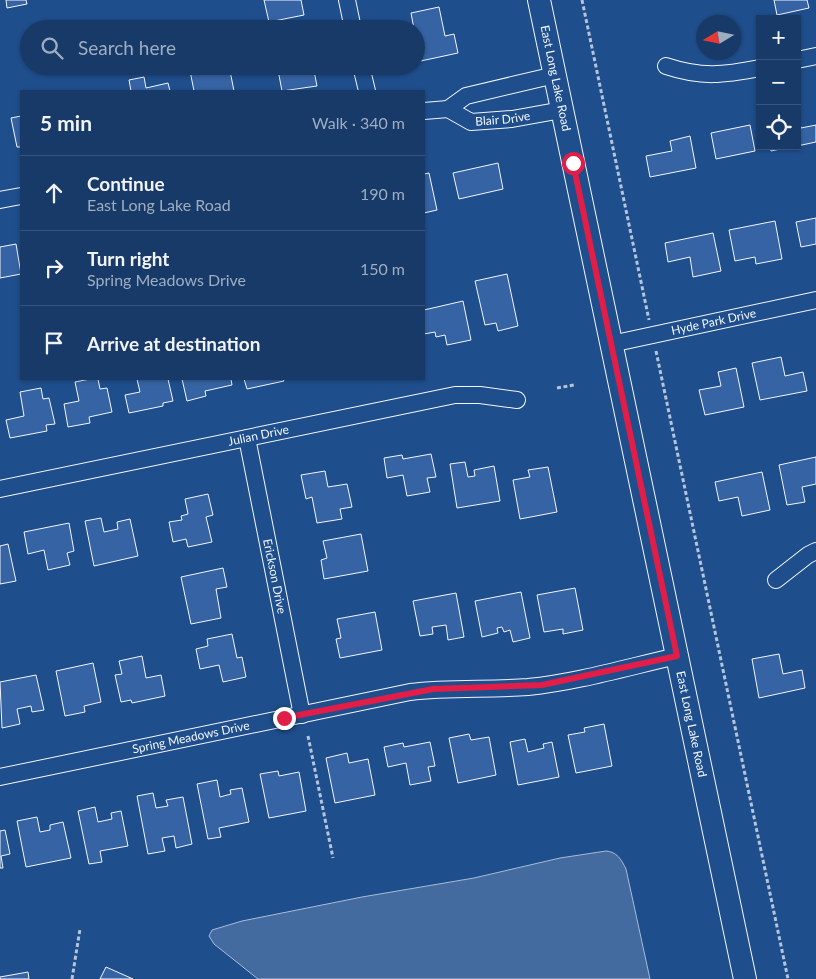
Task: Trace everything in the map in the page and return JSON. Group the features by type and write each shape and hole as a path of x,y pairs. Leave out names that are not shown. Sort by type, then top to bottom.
{"main road":[{"name":"East Long Lake Road","path":"539,0 745,979"}],"street":[{"path":"347,0 351,20"},
{"path":"801,59 816,56"},
{"path":"666,66 686,73 707,76 756,69"},
{"path":"363,75 367,90"},
{"path":"425,111 448,109 466,96 555,75"},
{"name":"Blair Drive","path":"448,109 471,122 512,119 562,110"},
{"path":"0,200 20,196"},
{"name":"Hyde Park Drive","path":"611,344 816,300"},
{"name":"Julian Drive","path":"0,489 455,395 480,395 518,400"},
{"name":"Erickson Drive","path":"247,438 302,714"},
{"path":"776,580 816,551"},
{"name":"Spring Meadows Drive","path":"0,777 302,714 433,689 542,685 677,656"}],"path":[{"path":"582,0 649,318"},
{"path":"656,353 788,979"},
{"path":"557,388 574,385"},
{"path":"308,736 333,858"},
{"path":"72,979 80,929"}],"water":[{"path":"606,851 618,857 626,869 650,979 258,979 214,944 209,936 212,930 242,921 362,897 474,878 560,858"}],"building":[{"path":"6,0 26,0 27,4 7,8"},
{"path":"264,0 301,0 304,15 269,20"},
{"path":"774,0 807,0 809,8 777,15"},
{"path":"439,7 445,36 454,34 458,53 425,60 425,20 412,20 411,13"},
{"path":"191,75 231,75 234,90 194,90"},
{"path":"279,75 315,75 317,86 282,90"},
{"path":"144,77 146,88 168,83 170,90 131,90 129,80"},
{"path":"20,116 20,147 17,147 11,118"},
{"path":"750,125 755,151 716,159 711,133"},
{"path":"816,125 816,142 801,145 801,128"},
{"path":"690,136 696,168 650,177 646,156 672,151 670,141"},
{"path":"498,163 503,189 459,199 453,173"},
{"path":"429,173 437,210 425,213 425,174"},
{"path":"816,218 816,244 801,247 796,222"},
{"path":"775,221 782,259 756,264 755,257 735,261 729,230"},
{"path":"713,233 721,271 693,277 690,257 668,262 665,243"},
{"path":"16,244 20,274 0,278 0,247"},
{"path":"507,274 518,326 498,331 496,323 485,325 475,281"},
{"path":"463,301 471,340 447,345 445,335 436,337 435,332 425,334 425,310"},
{"path":"781,357 785,376 803,372 807,391 760,400 752,363"},
{"path":"736,368 744,407 705,415 699,390 721,386 718,372"},
{"path":"98,380 100,389 107,388 112,412 89,417 90,423 68,427 64,404 79,401 75,382"},
{"path":"137,380 168,380 173,401 163,403 163,406 129,413 125,395 140,392"},
{"path":"182,380 231,380 232,385 205,391 206,396 187,401"},
{"path":"244,380 284,381 247,389"},
{"path":"41,388 43,399 49,398 55,424 46,425 47,431 10,438 6,420 24,416 20,392"},
{"path":"431,454 436,477 427,478 430,492 407,496 403,475 387,478 384,458 402,455 403,459"},
{"path":"816,457 816,484 802,487 805,502 787,505 779,465"},
{"path":"465,462 468,477 475,476 474,470 494,466 500,501 457,508 450,464"},
{"path":"548,467 557,512 520,519 513,480 530,477 528,470"},
{"path":"325,471 328,487 347,484 352,507 340,509 342,519 317,523 312,497 306,499 301,475"},
{"path":"762,472 770,510 742,516 738,497 719,501 715,482"},
{"path":"208,494 213,515 206,517 212,542 188,547 186,539 173,542 169,522 182,520 181,516 188,514 185,499"},
{"path":"101,518 104,532 118,529 117,522 130,519 138,556 94,566 85,521"},
{"path":"69,523 74,551 67,553 70,565 48,570 44,550 28,554 24,532"},
{"path":"361,534 368,571 324,579 321,560 327,558 323,541"},
{"path":"8,544 16,581 0,584 0,546"},
{"path":"223,568 227,587 216,589 221,618 191,624 181,577"},
{"path":"575,588 583,630 563,634 563,629 544,632 537,595"},
{"path":"521,592 530,638 513,642 510,630 504,632 502,627 497,628 498,633 482,637 475,601"},
{"path":"456,593 464,637 448,640 446,625 432,627 433,634 420,636 413,601"},
{"path":"375,612 382,650 340,658 336,639 341,638 337,619"},
{"path":"232,634 237,658 242,657 246,677 223,682 219,665 200,669 196,649 208,646 207,639"},
{"path":"779,654 783,674 802,670 805,688 759,698 752,659"},
{"path":"142,656 146,678 161,675 165,696 132,703 131,700 121,702 115,675 122,674 119,661"},
{"path":"93,663 101,702 84,706 85,712 65,716 56,671"},
{"path":"36,675 44,710 32,712 31,706 17,709 20,724 2,728 0,682"},
{"path":"604,724 612,766 576,773 568,735 585,732 584,728"},
{"path":"469,734 471,740 489,737 496,775 458,783 449,738"},
{"path":"525,739 528,752 544,748 543,744 552,742 559,777 518,785 510,742"},
{"path":"430,742 435,766 428,767 431,781 410,785 406,763 388,767 384,747 403,743 404,747"},
{"path":"347,753 349,763 368,759 375,795 335,803 326,758"},
{"path":"278,771 279,776 299,772 306,811 269,818 260,774"},
{"path":"217,780 220,797 231,794 230,790 242,788 249,822 219,828 221,837 208,839 197,784"},
{"path":"153,793 156,808 168,806 166,800 183,797 192,844 176,848 174,836 162,838 165,851 148,854 137,796"},
{"path":"95,807 98,822 112,819 111,813 121,811 128,846 100,851 102,862 89,864 78,811"},
{"path":"37,817 40,832 50,830 50,825 63,822 71,858 26,867 17,821"},
{"path":"5,830 10,854 1,856 3,868 0,868 0,831"},
{"path":"106,967 133,979 100,979"},
{"path":"28,972 29,979 0,979 0,977"}],"route":[{"path":"284,718 433,689 456,687 508,688 542,685 677,656 573,163"}]}
